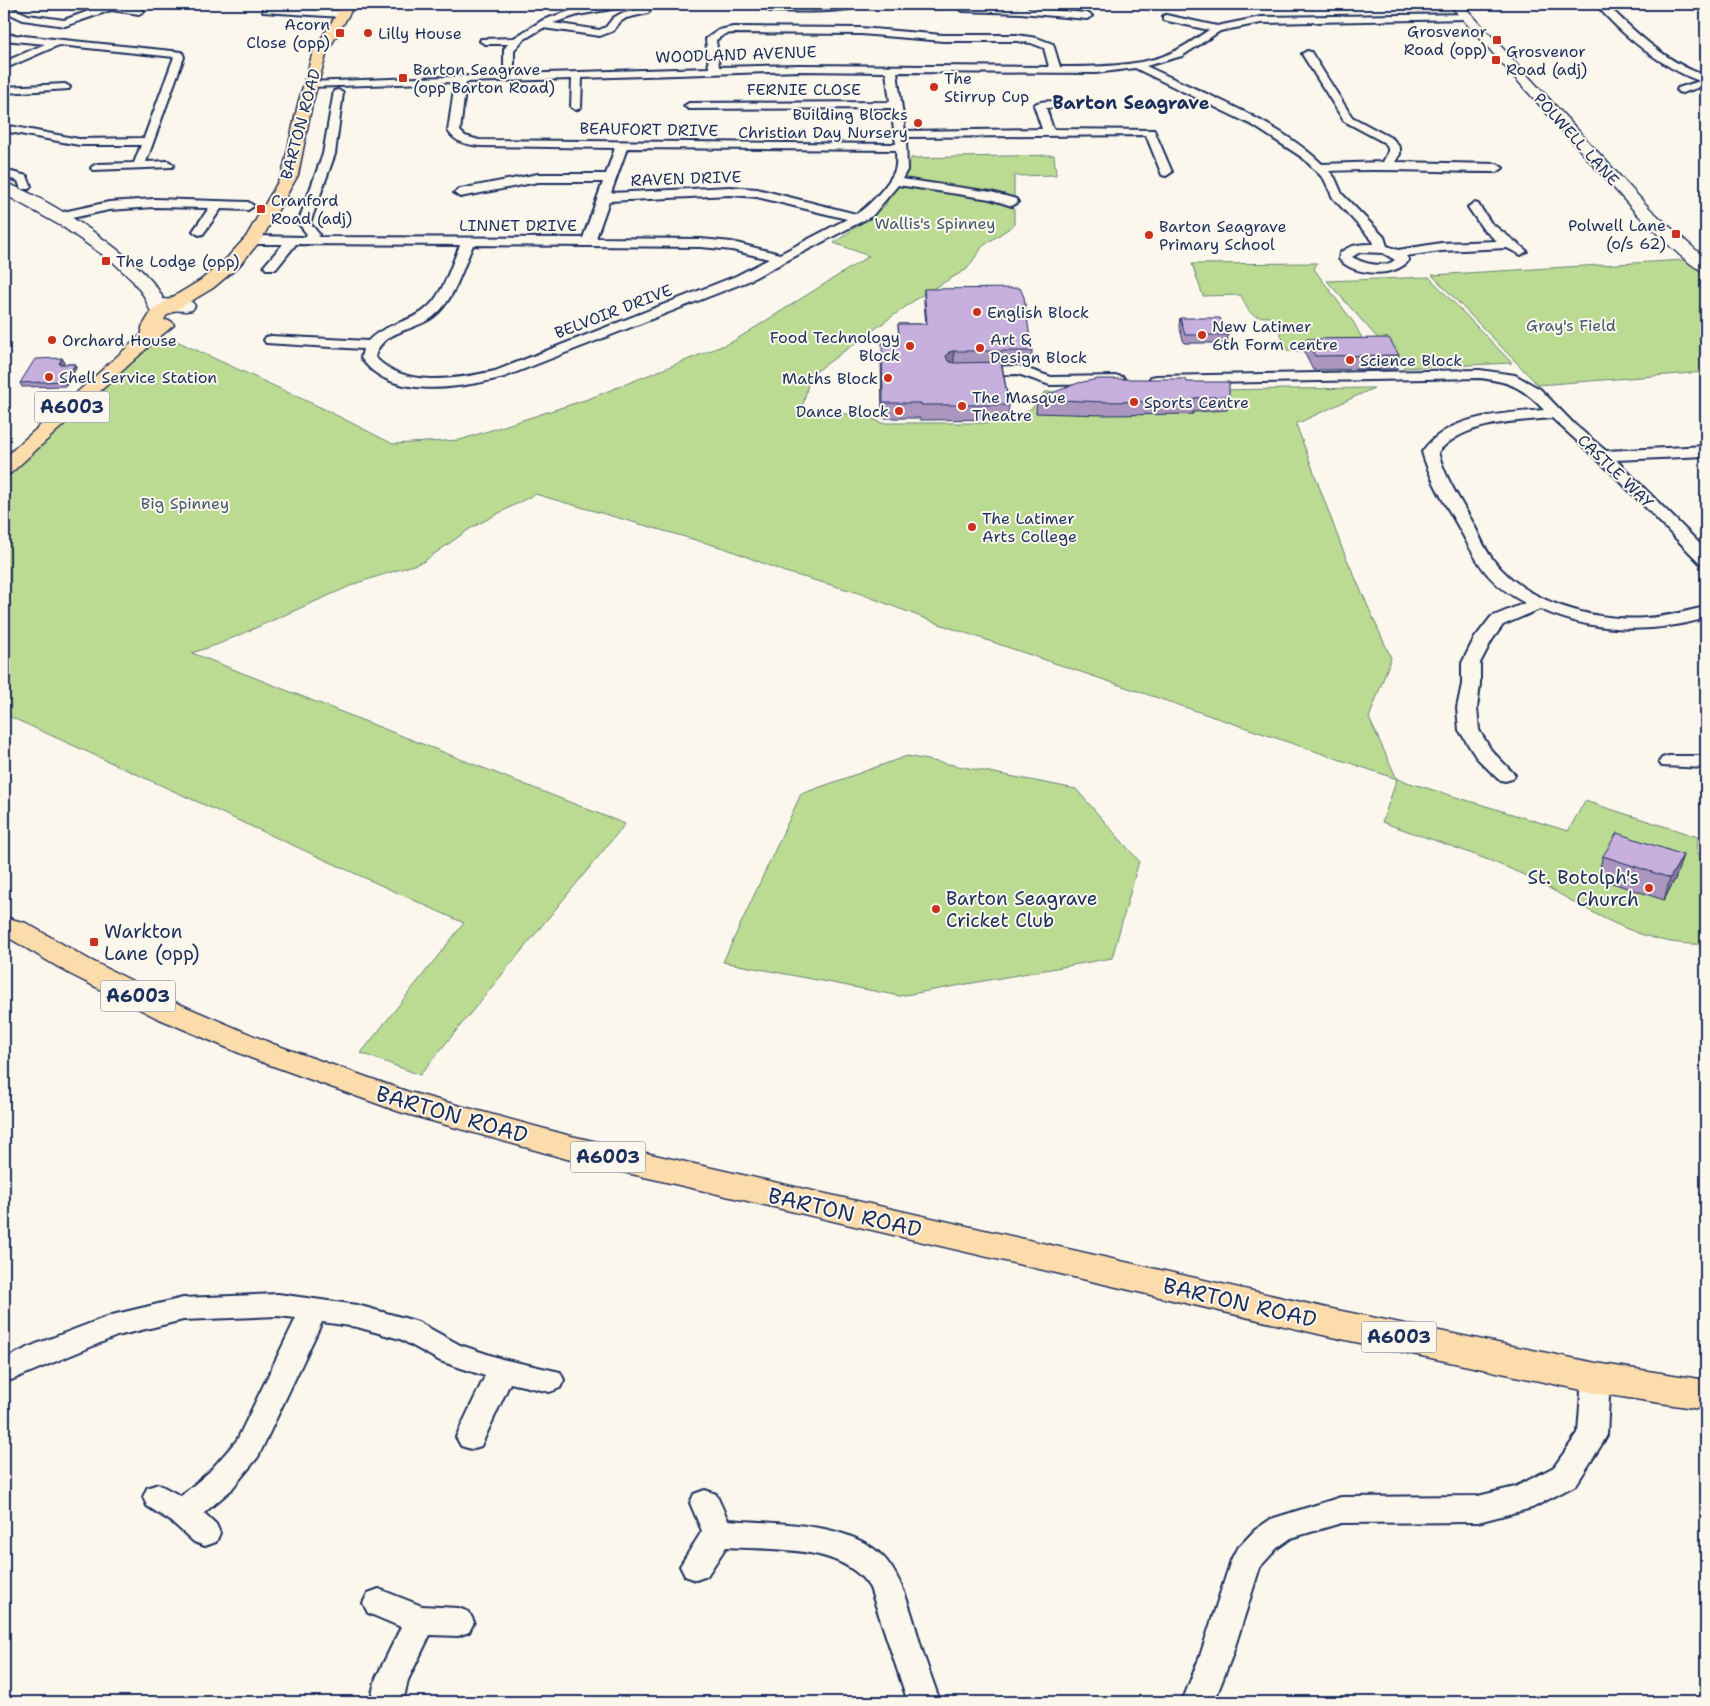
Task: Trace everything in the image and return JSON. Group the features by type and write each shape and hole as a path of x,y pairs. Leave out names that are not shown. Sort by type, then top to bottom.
{"main road":[{"name":"BARTON ROAD","path":"151,335 151,326 169,307 205,289 207,284 232,263 253,240 290,174 310,84 320,52 345,9"},
{"name":"BARTON ROAD","path":"4,469 151,335 170,321 169,307"},
{"name":"BARTON ROAD","path":"8,923 80,967 166,1010 262,1051 400,1101 567,1147 1327,1322 1596,1378 1706,1395"}],"street":[{"path":"40,34 119,4"},
{"path":"770,8 781,6 829,8 860,4"},
{"path":"929,4 944,5"},
{"name":"POLWELL LANE","path":"1455,4 1644,212 1706,267"},
{"path":"1601,4 1677,68 1706,80"},
{"path":"4,6 18,15 32,20 65,23"},
{"path":"560,6 581,12"},
{"path":"108,7 139,11"},
{"path":"963,8 1023,7 1087,16"},
{"path":"266,10 345,9"},
{"path":"509,77 510,49 526,33 581,12 632,9"},
{"path":"592,44 594,38 610,28 632,9"},
{"path":"1277,9 1285,18"},
{"path":"4,18 18,15"},
{"path":"1167,18 1217,29 1261,20 1285,18 1467,16"},
{"path":"543,25 600,33"},
{"name":"WOODLAND AVENUE","path":"310,84 338,88 461,78 714,71 891,68 1096,70 1136,65 1178,54 1217,29"},
{"path":"714,71 711,39 722,32 747,30 861,31 936,37 1034,40 1049,46 1055,69"},
{"path":"4,37 178,54 179,57 139,166"},
{"path":"485,40 516,41"},
{"path":"4,66 56,43"},
{"path":"1294,58 1308,56 1348,119 1389,141 1394,148 1394,154 1389,161 1389,165"},
{"path":"1136,65 1258,124 1307,156 1329,178 1337,195 1379,240 1381,245 1379,248"},
{"name":"BELVOIR DRIVE","path":"371,345 368,351 368,358 371,363 384,373 401,379 438,383 478,379 499,374 706,294 740,279 868,213 896,181 901,170 902,147 891,68"},
{"path":"338,88 341,71"},
{"path":"576,107 577,75"},
{"path":"59,98 70,78"},
{"name":"BEAUFORT DRIVE","path":"461,78 454,131 456,136 464,140 479,143 902,147"},
{"path":"1682,90 1706,80"},
{"path":"4,90 65,88"},
{"name":"BARTON ROAD","path":"309,240 313,234 304,223 329,154 338,88"},
{"name":"FERNIE CLOSE","path":"688,106 710,109 897,105"},
{"path":"1049,133 1035,105 1057,106"},
{"path":"4,128 79,142 148,141"},
{"path":"900,134 1049,133 1149,129 1165,169 1149,166"},
{"path":"588,242 622,145"},
{"path":"98,168 168,165"},
{"path":"1319,168 1389,165 1436,168 1473,165 1496,168"},
{"path":"4,172 23,179 25,186"},
{"path":"4,180 16,176"},
{"path":"460,193 538,178 610,178"},
{"path":"896,181 991,196 1012,202"},
{"path":"4,188 58,217 105,248 133,270 169,307"},
{"name":"RAVEN DRIVE","path":"603,197 730,191 757,193 858,218"},
{"path":"58,217 109,206 154,203 248,206"},
{"path":"200,231 217,206"},
{"path":"1492,207 1469,207 1487,226 1521,251"},
{"name":"LINNET DRIVE","path":"253,240 717,244 748,249 781,258"},
{"path":"271,266 293,240"},
{"path":"271,340 371,345 389,332 436,308 468,241"},
{"path":"1396,254 1441,247 1509,244"},
{"path":"1360,248 1379,248 1396,254 1402,260 1401,263 1383,269 1355,265 1346,259 1345,256 1352,250 1360,248"},
{"name":"CASTLE WAY","path":"954,371 1020,370 1050,381 1480,374 1510,378 1535,392 1555,413 1603,456 1706,559"},
{"path":"1555,413 1499,420 1460,429 1441,439 1430,452 1435,472 1487,564 1507,584 1540,603 1549,608 1574,614 1623,624 1669,622 1706,612"},
{"path":"1603,456 1706,450"},
{"path":"1505,774 1483,753 1469,730 1467,708 1471,663 1484,639 1497,621 1540,603"},
{"path":"1669,762 1706,762"},
{"path":"4,1372 46,1352 112,1326 183,1308 278,1305 357,1316 408,1330 450,1353 502,1370 550,1380"},
{"path":"205,1533 170,1505 220,1481 248,1448 314,1310"},
{"path":"471,1437 502,1370"},
{"path":"1199,1702 1247,1560 1266,1539 1282,1528 1341,1510 1478,1509 1521,1499 1565,1476 1592,1435 1596,1378"},
{"path":"705,1503 718,1533"},
{"path":"696,1566 718,1533"},
{"path":"718,1533 802,1540 837,1546 868,1561 883,1580 897,1619 914,1681 924,1702"},
{"path":"379,1603 422,1620 458,1622"},
{"path":"387,1702 392,1678 422,1620"}],"green space":[{"path":"1054,155 1056,175 1014,176 1014,225 983,246 967,269 919,297 810,376 802,409 865,416 882,423 1006,423 1032,408 1045,392 1374,388 1296,424 1342,548 1391,658 1369,718 1397,779 942,625 856,592 785,572 727,549 535,494 471,528 423,562 357,583 219,644 192,653 625,824 420,1075 361,1053 464,923 4,714 4,475 115,373 159,337 170,338 324,409 393,444 460,440 588,399 732,342 869,256 834,243 885,206 896,181 903,179 911,158"},
{"name":"Gray's Field","path":"1684,260 1706,274 1706,372 1538,385 1432,275"},
{"path":"1317,263 1314,269 1354,323 1368,350 1288,351 1273,317 1260,317 1252,314 1241,295 1203,296 1192,264"},
{"path":"1429,277 1512,363 1404,368 1327,281"},
{"name":"Barton Seagrave Cricket Club","path":"907,756 1076,789 1139,861 1112,958 900,996 723,962 801,794"},
{"path":"1397,779 1568,831 1585,801 1698,837 1697,853 1705,857 1702,878 1706,890 1706,944 1681,943 1657,939 1634,932 1589,911 1546,886 1507,867 1382,822"}],"building":[{"path":"1020,288 1024,297 1032,351 954,351 949,352 946,356 948,361 954,363 1001,362 1009,405 883,403 882,342 900,345 898,324 927,324 924,289"},
{"path":"1180,318 1220,318 1228,335 1185,335"},
{"path":"1389,338 1399,355 1315,356 1306,339"},
{"name":"Shell Service Station","path":"62,358 59,364 75,364 65,381 20,383 35,359"},
{"path":"1098,379 1185,379 1187,382 1229,382 1229,396 1194,398 1194,401 1104,402 1037,399 1078,383"},
{"path":"1617,833 1683,855 1670,878 1603,856"}],"place":[{"name":"Acorn Close (opp)","path":"340,33"},
{"name":"Lilly House","path":"368,33"},
{"name":"Grosvenor Road (opp)","path":"1497,40"},
{"name":"Grosvenor Road (adj)","path":"1496,60"},
{"name":"Barton Seagrave (opp Barton Road)","path":"403,78"},
{"name":"The Stirrup Cup","path":"934,87"},
{"name":"Building Blocks Christian Day Nursery","path":"918,123"},
{"name":"Cranford Road (adj)","path":"261,209"},
{"name":"Polwell Lane (o/s 62)","path":"1676,234"},
{"name":"Barton Seagrave Primary School","path":"1149,235"},
{"name":"The Lodge (opp)","path":"106,261"},
{"name":"English Block","path":"977,312"},
{"name":"New Latimer 6th Form centre","path":"1202,335"},
{"name":"Orchard House","path":"52,340"},
{"name":"Food Technology Block","path":"910,346"},
{"name":"Art & Design Block","path":"980,348"},
{"name":"Science Block","path":"1350,360"},
{"name":"Shell Service Station","path":"49,377"},
{"name":"Maths Block","path":"888,378"},
{"name":"Sports Centre","path":"1134,402"},
{"name":"The Masque Theatre","path":"962,406"},
{"name":"Dance Block","path":"899,411"},
{"name":"The Latimer Arts College","path":"972,527"},
{"name":"St. Botolph's Church","path":"1649,888"},
{"name":"Barton Seagrave Cricket Club","path":"936,909"},
{"name":"Warkton Lane (opp)","path":"94,942"}],"district":[{"name":"Barton Seagrave","path":"1131,103"}],"park label":[{"name":"Wallis's Spinney","path":"935,223"},
{"name":"Big Spinney","path":"185,503"}]}
